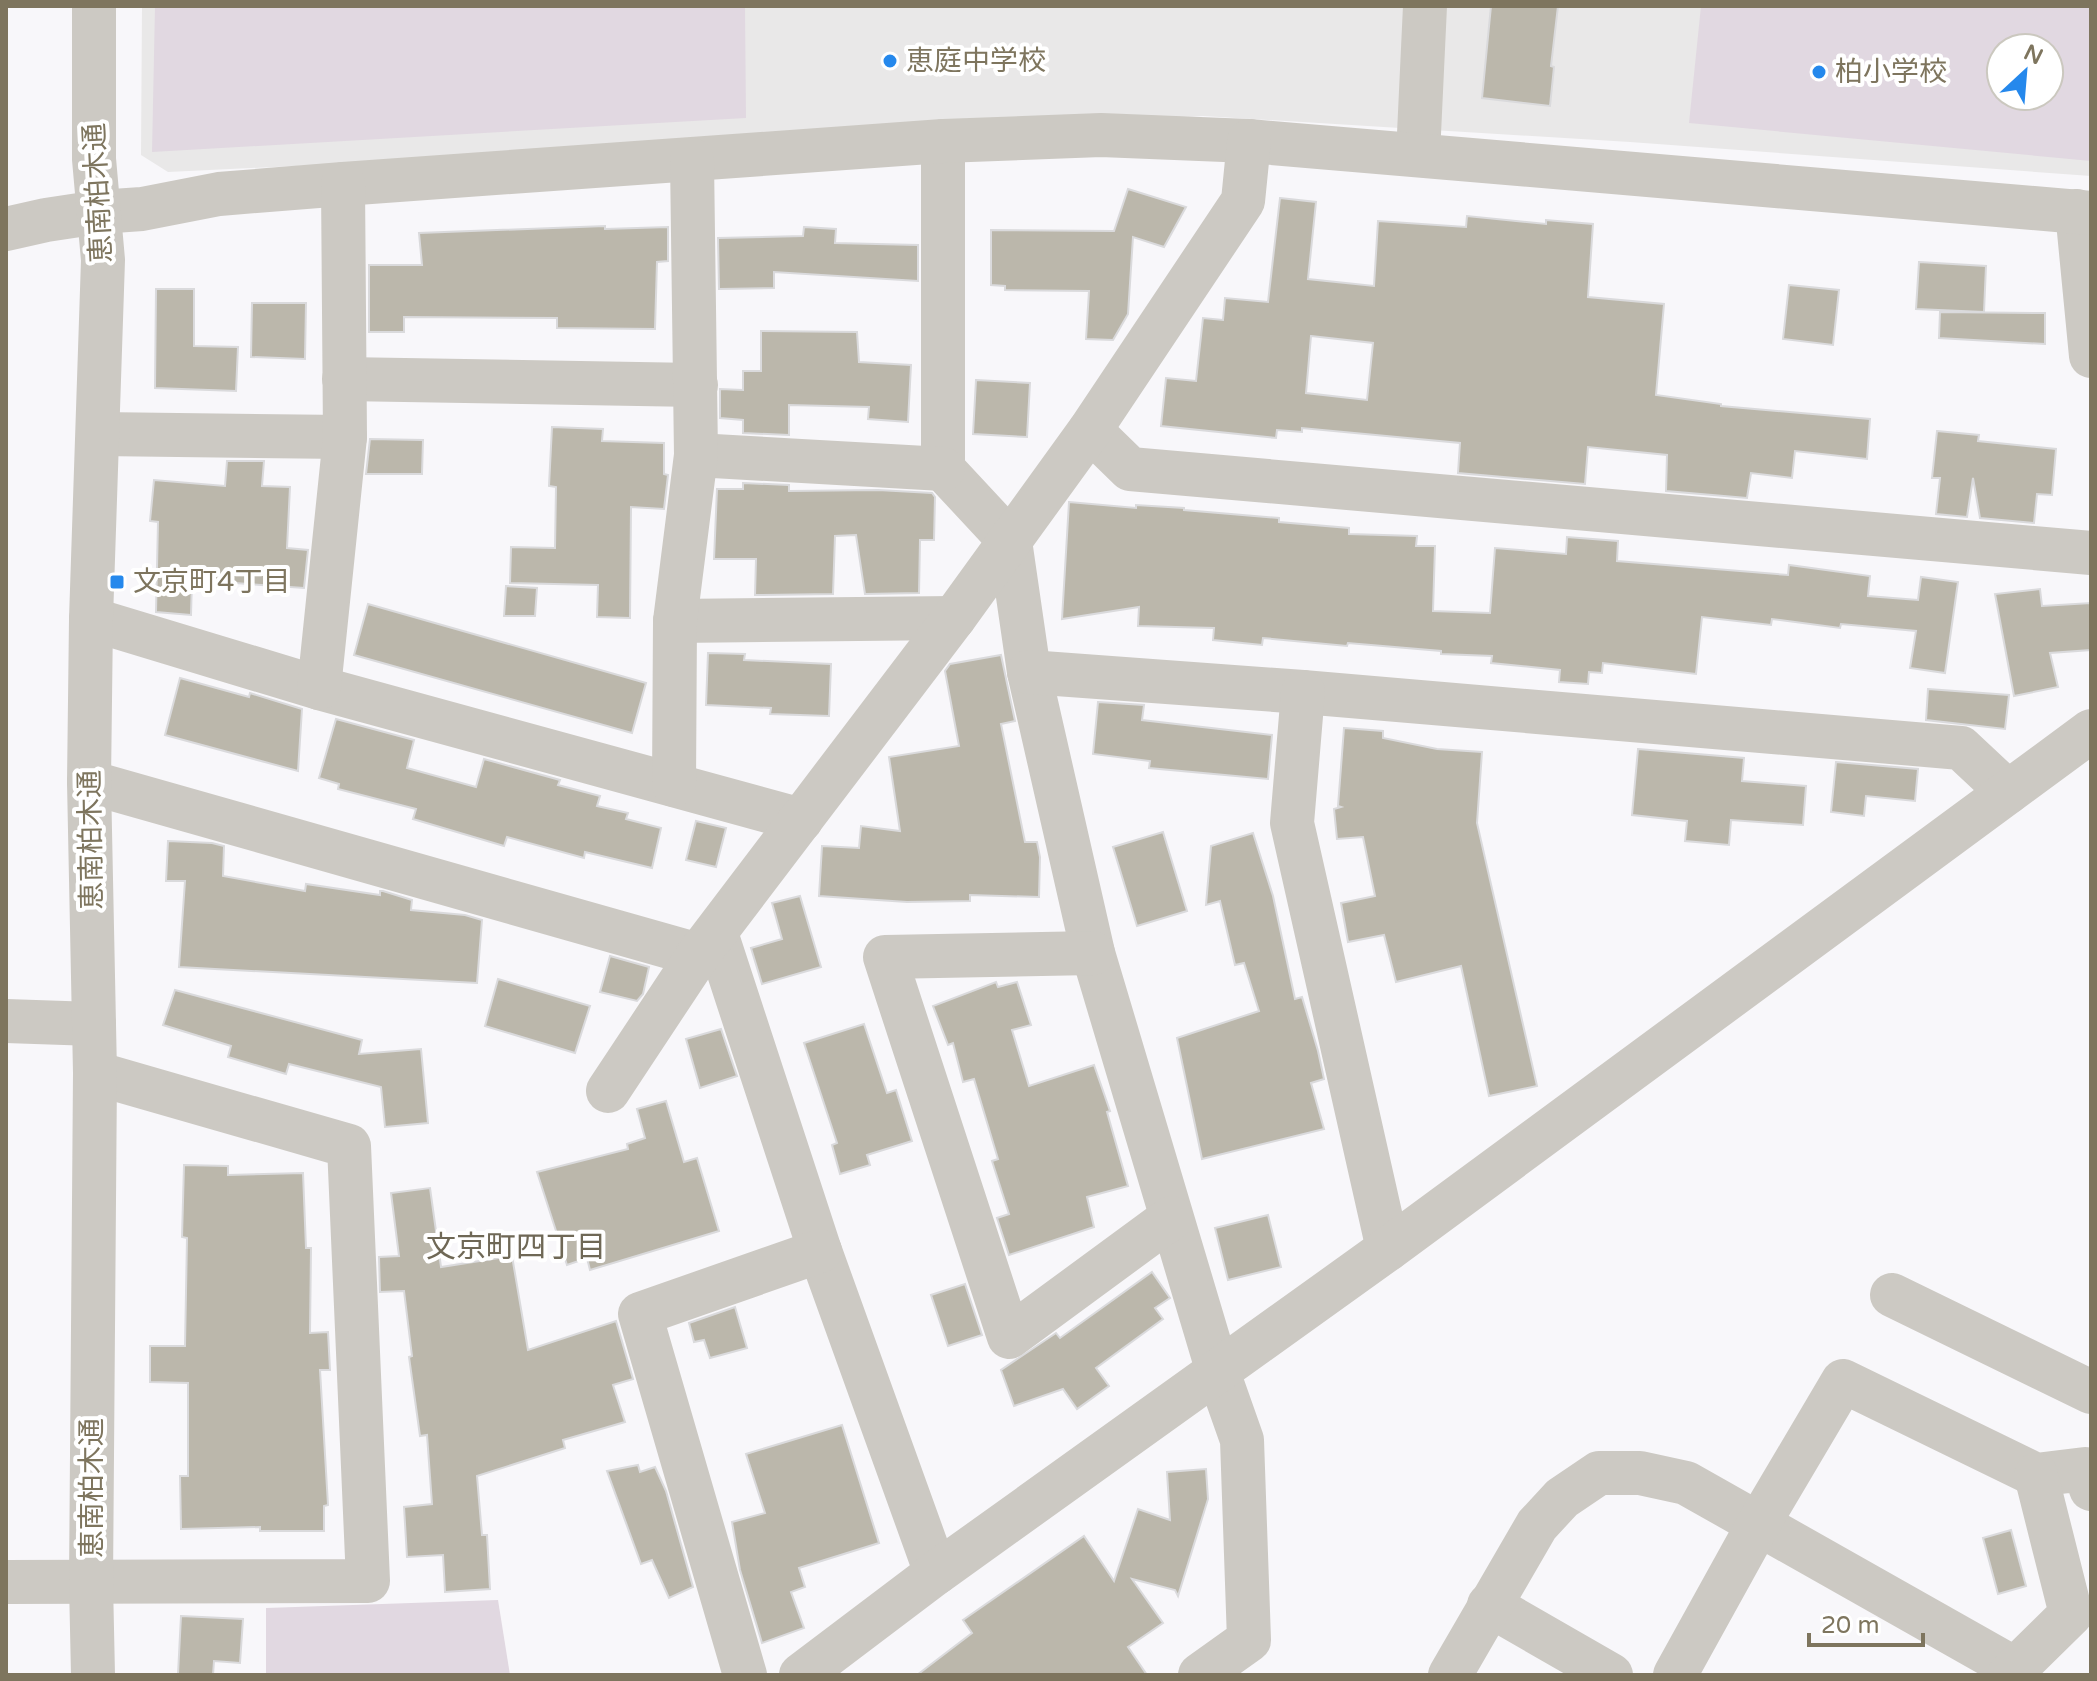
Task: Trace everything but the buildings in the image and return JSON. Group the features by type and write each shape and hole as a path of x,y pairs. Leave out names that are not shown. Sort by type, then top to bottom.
{"street":[{"name":"恵南柏木通","path":"93,1675 95,1073 89,782 103,260 94,159 94,6"},
{"path":"1418,155 1425,6"},
{"path":"6,229 219,194 943,141 1101,135 1249,141 2084,212 2091,356"},
{"path":"943,141 943,469 1010,541 1029,672 1093,953 1218,1372 1242,1440 1249,1640 1200,1675"},
{"path":"608,1091 707,944 954,618 1090,430 1243,201 1249,141"},
{"path":"674,785 675,621 696,455 692,160"},
{"path":"319,688 345,437 343,184"},
{"path":"344,379 696,385"},
{"path":"1090,430 1130,469 2091,553"},
{"path":"99,434 345,437"},
{"path":"696,455 943,469"},
{"path":"675,621 954,618"},
{"path":"91,619 319,688 801,820"},
{"path":"1029,672 1961,748 2008,792"},
{"path":"1303,692 1292,823 1388,1249"},
{"path":"801,1675 936,1573 1388,1249 2091,731"},
{"path":"89,782 707,944"},
{"path":"707,944 936,1573"},
{"path":"1093,953 885,957 1009,1337 1171,1218"},
{"path":"6,1021 94,1024"},
{"path":"6,1582 368,1581 349,1146 95,1073"},
{"path":"745,1675 640,1314 820,1251"},
{"path":"1892,1295 2091,1392"},
{"path":"1675,1675 1759,1523 1843,1381 2036,1475 2085,1469 2091,1489"},
{"path":"1450,1675 1537,1525 1562,1498 1599,1473 1640,1473 1686,1483 2012,1672 2081,1602 2036,1475"},
{"path":"1489,1605 1611,1675"}],"shaded area":[{"name":"恵庭中学校","path":"142,6 2091,6 2091,176 1630,142 1203,116 913,127 675,148 168,172 141,155"},
{"path":"155,6 745,6 746,118 152,152"},
{"name":"柏小学校","path":"1701,6 2091,6 2091,161 1689,123"},
{"path":"498,1600 510,1675 266,1675 266,1608"}],"place":[{"name":"恵庭中学校","path":"890,61"},
{"name":"柏小学校","path":"1819,72"},
{"name":"文京町4丁目","path":"117,582"}],"district":[{"name":"文京町四丁目","path":"516,1247"}]}
